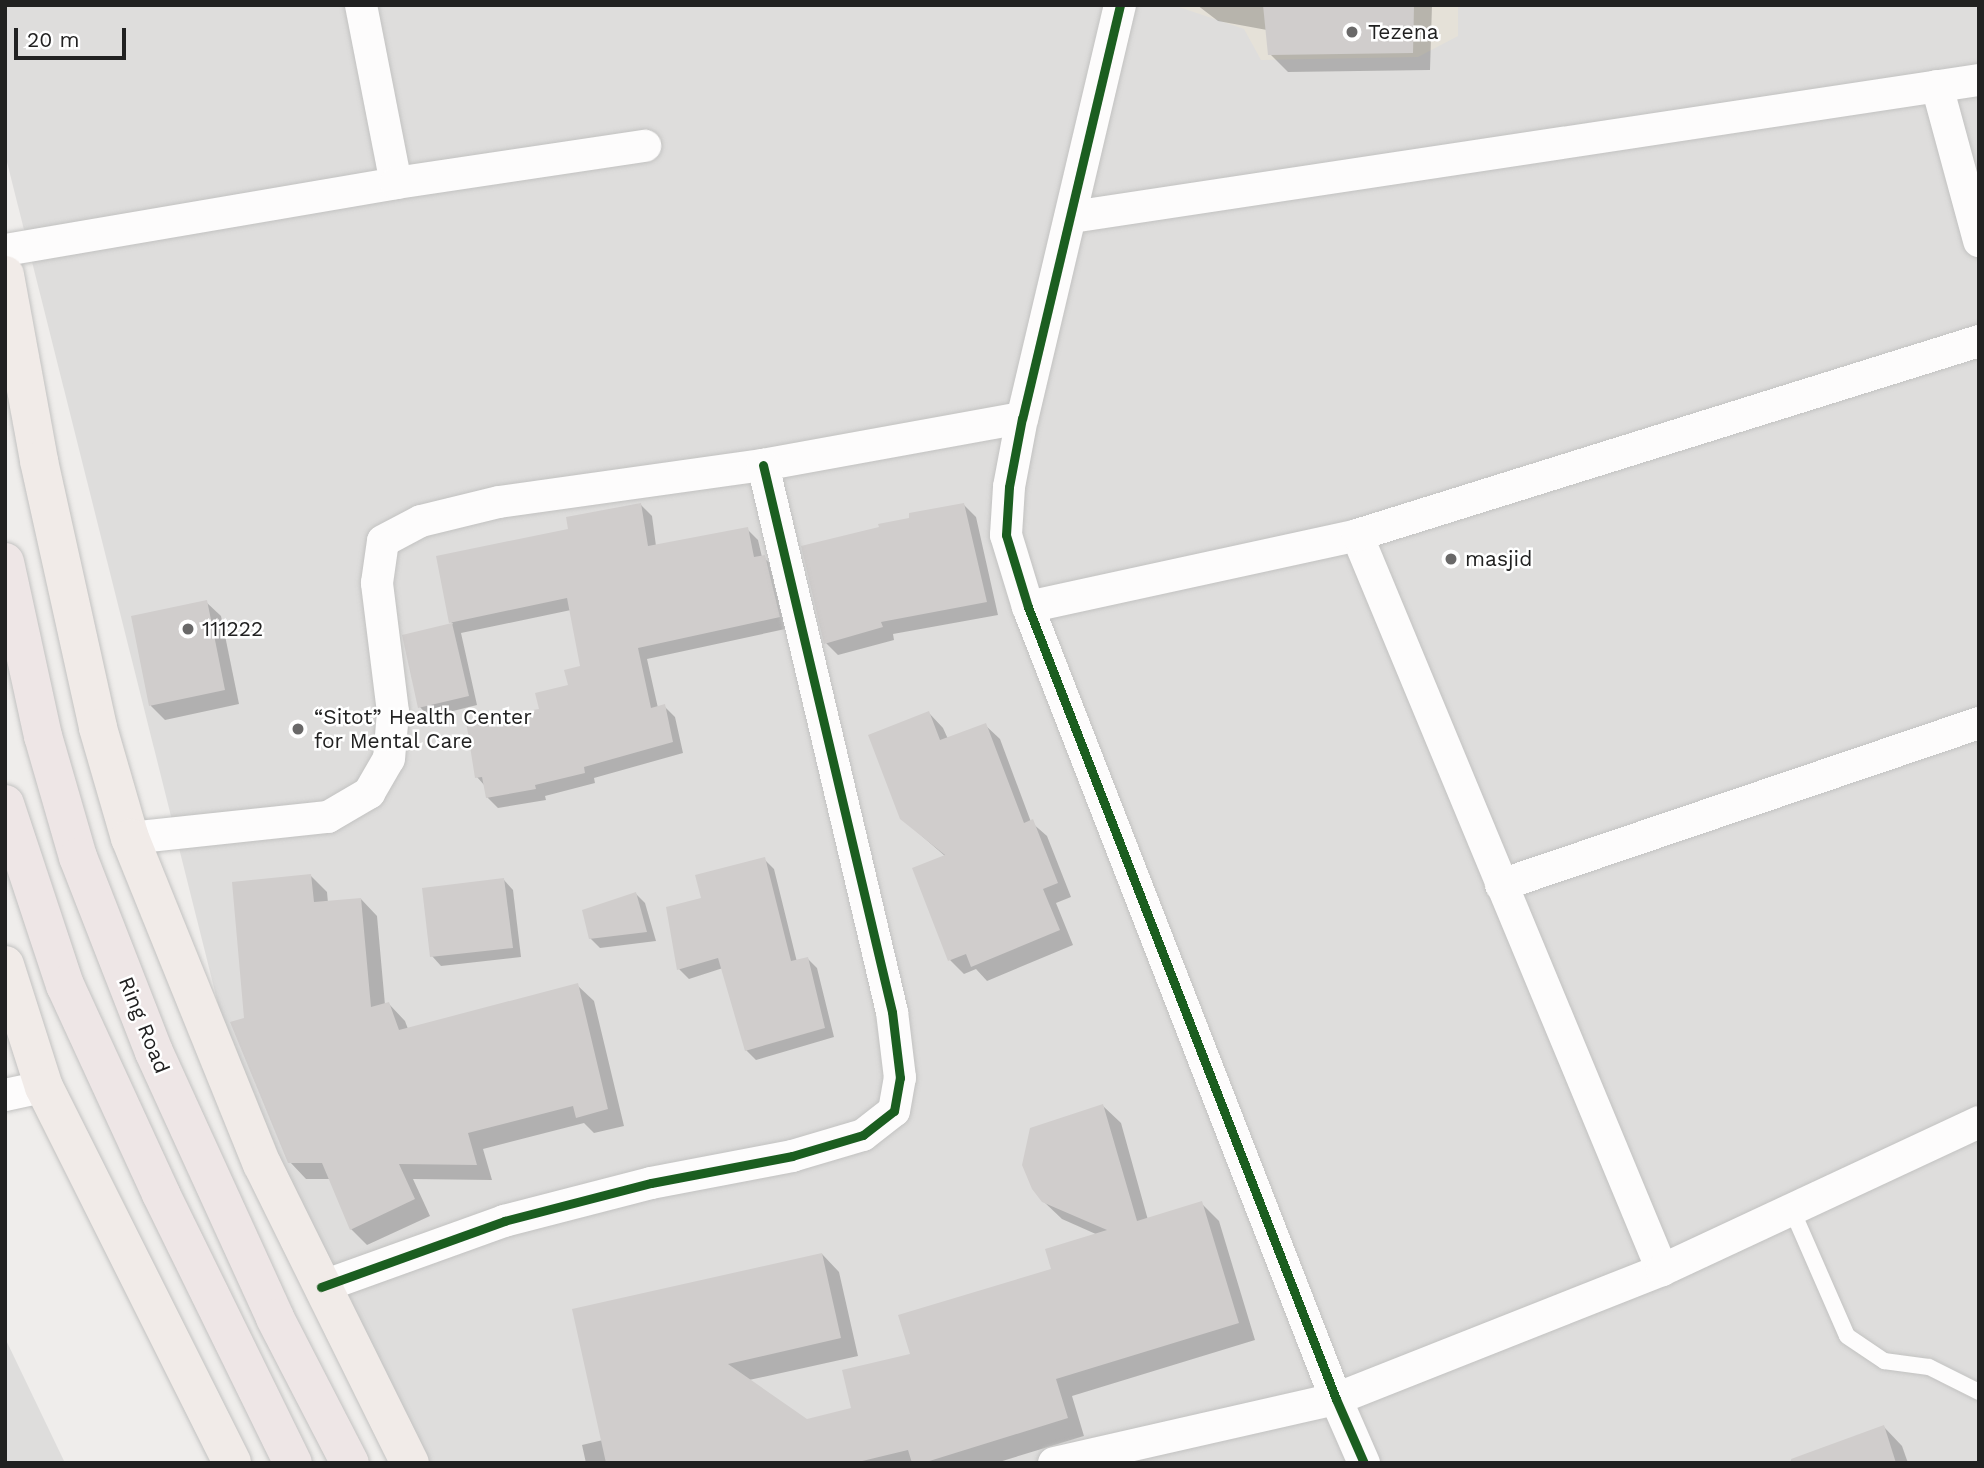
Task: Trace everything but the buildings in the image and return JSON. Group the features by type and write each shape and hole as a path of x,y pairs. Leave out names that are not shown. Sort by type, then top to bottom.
{"highway":[{"name":"Ring Road","path":"5,562 44,736 78,857 153,1052 275,1318 350,1463"},
{"path":"5,804 65,985 161,1194 293,1463"}],"main road":[{"path":"5,275 38,461 98,728 130,838 262,1164 410,1463"},
{"path":"5,965 44,1087 232,1463"}],"street":[{"path":"361,5 396,183"},
{"path":"1120,5 1072,217 1022,418 1009,486 1006,535 1028,607 1335,1399 1364,1463"},
{"path":"1072,217 1979,80"},
{"path":"1937,86 1979,241"},
{"path":"5,250 396,183 645,146"},
{"path":"1028,607 1357,535 1979,341"},
{"path":"130,838 328,817 369,793 389,760 393,712 377,583 383,541 421,521 499,502 763,465 1022,418"},
{"path":"321,1287 504,1221 651,1183 792,1156 863,1135 894,1111 900,1078 892,1012 763,465"},
{"path":"1357,535 1662,1270"},
{"path":"1501,885 1979,723"},
{"path":"5,1095 44,1087"},
{"path":"1054,1463 1335,1399 1662,1270 1979,1122"}],"lane":[{"path":"1792,1210 1847,1336 1884,1361 1929,1367 1979,1392"}],"shaded area":[{"path":"5,5 1979,5 1979,1463 408,1463 273,1223 5,154"},
{"name":"Tezena","path":"1173,5 1458,5 1458,36 1418,57 1261,60 1244,29"},
{"path":"5,1338 65,1463 5,1463"}],"cycle path":[{"path":"1120,5 1022,418 1009,487 1006,535 1028,607 1336,1399 1364,1463"},
{"path":"321,1287 504,1221 651,1183 792,1156 863,1135 894,1111 900,1078 892,1012 763,465"}],"place":[{"name":"Tezena","path":"1352,32"},
{"name":"masjid","path":"1451,559"},
{"name":"111222","path":"188,629"},
{"name":"“Sitot” Health Center for Mental Care","path":"298,729"}]}
